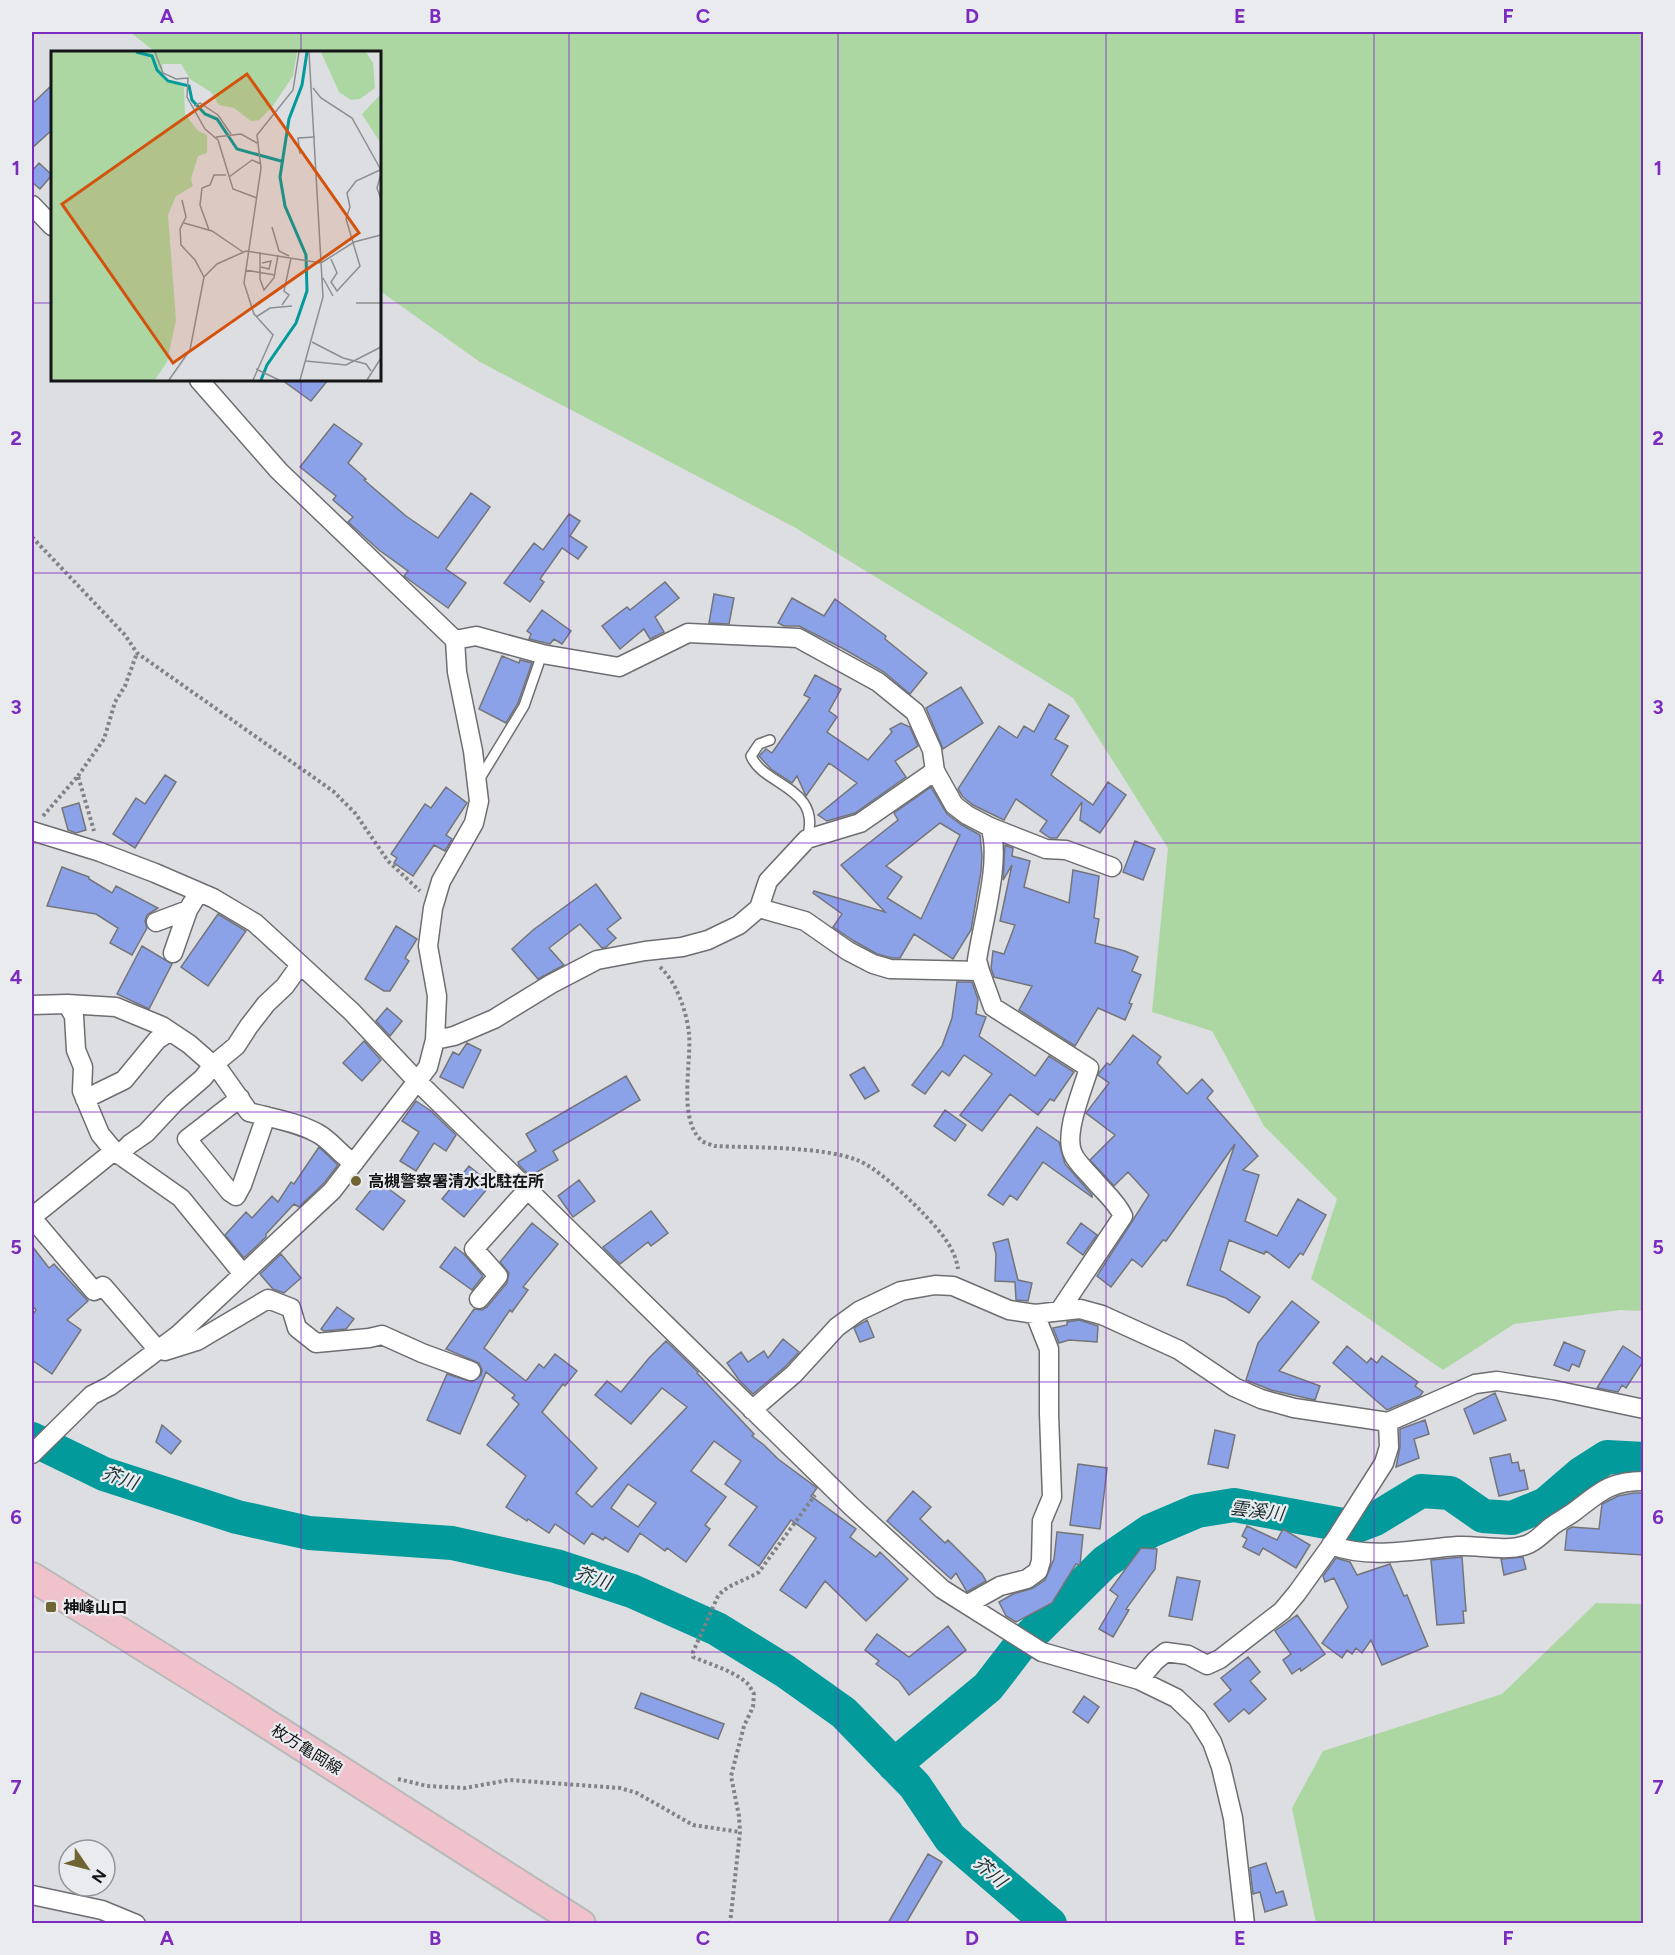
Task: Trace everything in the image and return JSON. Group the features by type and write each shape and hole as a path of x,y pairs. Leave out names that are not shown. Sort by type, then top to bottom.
{"main road":[{"name":"枚方亀岡線","path":"32,1577 581,1923"}],"street":[{"path":"32,205 51,225"},
{"path":"32,1454 92,1395 110,1386 178,1335 332,1191 428,1066 435,1040 437,996 428,946 435,903 441,881 474,823 479,801 457,672 455,640 279,471 200,381"},
{"path":"455,640 476,636 542,654 619,667 688,633 798,638 878,682 915,712 932,750 935,771 954,805 967,815 990,827 1046,849 1066,850 1112,867"},
{"path":"435,1040 454,1036 494,1019 551,984 597,960 682,947 708,940 739,925 759,908 768,881 807,839 860,823 935,771"},
{"path":"35,826 213,898 255,923 352,1012 417,1081 825,1481 942,1588 1042,1652 1139,1680 1176,1698 1197,1718 1212,1742 1221,1767 1233,1818 1245,1923"},
{"path":"990,827 994,836 993,859 991,885 977,960 980,971 993,1007 1089,1068 1074,1116 1070,1141 1073,1154 1095,1182 1117,1204 1123,1216 1059,1310"},
{"path":"173,953 188,910 199,892"},
{"path":"759,908 805,921 848,951 873,964 890,969 980,971"},
{"path":"156,922 188,910"},
{"path":"153,1353 103,1286 94,1291 32,1219 116,1153 146,1133 203,1078 213,1065 236,1046 266,1004 285,986 300,965"},
{"path":"32,1005 67,1004 117,1007 162,1026 189,1044 220,1071 249,1112 319,1133 342,1156 354,1163"},
{"path":"67,1004 74,1016 76,1050 83,1067 82,1091 100,1134 116,1153 181,1198 243,1274"},
{"path":"85,1099 103,1088 124,1080 157,1040 169,1032"},
{"path":"240,1098 187,1139 230,1192 236,1196 266,1116"},
{"path":"479,1299 498,1276 474,1249 528,1189"},
{"path":"752,1410 794,1374 837,1327 859,1311 901,1291 935,1284 953,1286 1009,1310 1035,1314 1080,1309 1124,1324 1179,1350 1234,1387 1261,1399 1294,1408 1388,1422 1475,1384 1497,1381 1554,1390 1644,1409"},
{"path":"153,1353 197,1341 268,1299 291,1308 297,1328 316,1343 381,1335 471,1371"},
{"path":"968,1604 1000,1586 1027,1579 1038,1571 1041,1561 1042,1521 1052,1497 1049,1424 1050,1349 1035,1314"},
{"path":"1139,1680 1166,1652 1188,1655 1207,1665 1220,1659 1282,1611 1333,1543 1384,1463 1389,1447 1388,1422"},
{"path":"1333,1543 1365,1552 1459,1546 1503,1548 1526,1545 1594,1494 1607,1487 1631,1481 1644,1481"},
{"path":"32,1895 102,1910 136,1923"}],"lane":[{"path":"477,782 524,706 542,654"},
{"path":"770,740 759,744 751,756 754,764 800,799 809,814 810,828 807,839"}],"path":[{"path":"32,537 125,635 137,653 333,791 355,813 388,861 435,903"},
{"path":"35,826 78,776 104,740 116,702 125,686 137,653"},
{"path":"78,776 100,852"},
{"path":"645,951 666,973 682,1004 689,1034 687,1104 694,1128 702,1141 715,1146 838,1154 859,1161 902,1191 934,1225 949,1245 957,1264 960,1289"},
{"path":"730,1923 740,1832 731,1776 744,1726 753,1707 754,1694 750,1685 741,1678 693,1657 693,1652 718,1596 724,1589 747,1580 759,1572 825,1481"},
{"path":"364,1786 377,1777 387,1776 427,1786 465,1788 509,1780 620,1788 637,1793 693,1825 740,1832"}],"green space":[{"path":"130,32 1643,32 1643,1311 1620,1310 1514,1324 1443,1370 1311,1279 1337,1199 1264,1126 1212,1031 1152,1012 1168,848 1073,698 794,527 480,362 381,292 381,51 154,51"},
{"path":"1596,1603 1643,1604 1643,1923 1316,1923 1292,1808 1323,1751 1502,1694"}],"building":[{"path":"51,86 51,131 32,148 32,104"},
{"path":"39,163 51,174 40,189 32,182 32,171"},
{"path":"283,381 327,381 311,401"},
{"path":"334,424 362,444 348,463 406,516 438,538 471,493 490,507 446,569 466,583 448,608 404,576 408,571 379,550 348,522 353,517 333,500 336,496 300,467"},
{"path":"569,514 580,521 570,536 587,547 578,559 562,548 540,579 544,582 530,602 504,583 534,543 543,550"},
{"path":"665,582 679,598 655,617 664,632 650,639 644,629 620,649 602,626 627,607 630,610"},
{"path":"714,594 734,598 729,624 709,623"},
{"path":"792,598 824,616 835,599 886,636 885,639 927,673 910,694 884,672 842,648 799,626 784,626 778,623"},
{"path":"542,610 571,631 562,644 554,639 550,644 529,639 531,634 527,631"},
{"path":"502,656 519,663 520,660 532,663 518,703 506,723 479,709"},
{"path":"815,675 841,689 829,711 837,717 827,732 868,760 892,732 890,729 901,723 910,727 918,746 895,761 906,777 855,813 827,821 818,815 857,783 829,763 806,796 797,776 792,783 771,769 759,756 766,749 772,753 810,698 804,695"},
{"path":"961,687 983,723 943,749 926,708"},
{"path":"1049,704 1069,716 1055,739 1068,746 1051,775 1093,805 1108,782 1126,795 1100,833 1080,820 1082,802 1057,838 1050,838 1040,831 1047,821 1016,799 1004,820 973,805 963,797 958,789 999,726 1017,738 1024,726 1034,732"},
{"path":"165,775 176,782 135,848 113,834 136,798 145,804"},
{"path":"446,787 467,803 446,835 452,839 445,851 434,845 413,876 394,863 397,858 391,854 425,804 431,808"},
{"path":"931,787 947,814 980,835 981,872 971,930 953,959 914,934 900,958 877,954 833,927 842,914 813,893 814,891 885,912 841,865 898,820 894,813","holes":["940,823 960,835 921,919 887,898 902,877 886,866"]},
{"path":"79,803 86,830 76,833 68,830 62,808"},
{"path":"1135,841 1155,849 1143,880 1123,872"},
{"path":"1005,845 1013,848 1012,856 1030,861 1024,887 1069,903 1073,870 1099,876 1094,918 1099,919 1095,943 1138,957 1132,971 1141,975 1129,1003 1132,1004 1125,1020 1098,1008 1075,1046 1019,1010 1032,986 994,977 991,968 993,951 1004,954 1015,925 1000,921 1012,865 1003,880"},
{"path":"62,867 89,877 112,893 116,886 158,908 147,915 145,921 147,928 132,955 110,943 118,928 96,914 47,906"},
{"path":"596,884 621,918 607,929 616,938 602,948 580,924 549,948 564,965 538,979 512,949 533,930"},
{"path":"218,914 246,931 208,986 181,967"},
{"path":"396,926 417,939 405,958 409,961 390,991 384,991 365,979"},
{"path":"142,946 172,964 149,1009 117,994"},
{"path":"957,982 972,982 978,999 976,1014 986,1017 979,1036 1035,1076 1049,1056 1074,1072 1054,1101 1050,1099 1038,1115 1010,1094 982,1131 960,1115 992,1074 964,1055 949,1076 942,1071 925,1094 912,1085 942,1046 952,1018"},
{"path":"387,1008 402,1021 390,1036 376,1021"},
{"path":"1133,1035 1161,1057 1157,1063 1187,1094 1202,1079 1213,1091 1207,1098 1258,1156 1243,1170 1259,1175 1245,1221 1277,1236 1298,1199 1326,1215 1303,1255 1300,1253 1289,1268 1266,1251 1264,1254 1229,1240 1220,1270 1260,1297 1249,1313 1226,1298 1187,1285 1235,1144 1166,1241 1163,1240 1142,1267 1132,1259 1111,1287 1097,1276 1149,1195 1128,1172 1114,1186 1090,1160 1115,1135 1086,1113 1109,1083 1098,1075 1107,1063 1110,1065"},
{"path":"364,1041 381,1060 362,1081 343,1063"},
{"path":"467,1043 481,1050 463,1088 440,1077 453,1052 459,1055"},
{"path":"864,1067 879,1091 865,1099 850,1075"},
{"path":"626,1076 640,1100 553,1151 558,1160 530,1176 519,1165 518,1162 536,1151 526,1134"},
{"path":"416,1101 431,1111 456,1135 446,1151 434,1143 416,1171 400,1161 419,1132 402,1121"},
{"path":"945,1110 966,1125 955,1141 934,1126"},
{"path":"1037,1127 1059,1142 1065,1164 1092,1197 1043,1162 1017,1200 1010,1195 1003,1205 988,1195"},
{"path":"319,1147 338,1165 324,1183 299,1207 294,1204 266,1234 266,1237 244,1258 225,1235 246,1212 252,1218 272,1196 278,1202 291,1182 294,1184"},
{"path":"469,1166 491,1184 464,1217 442,1199"},
{"path":"579,1180 595,1201 573,1217 558,1196"},
{"path":"378,1181 405,1201 383,1230 356,1209"},
{"path":"651,1211 668,1233 651,1246 648,1242 620,1264 603,1247"},
{"path":"532,1223 558,1244 523,1287 528,1290 512,1312 510,1310 484,1348 526,1381 539,1364 544,1368 555,1354 577,1371 565,1386 563,1384 542,1412 597,1468 576,1493 592,1507 687,1407 662,1388 631,1424 595,1395 607,1381 621,1392 666,1341 698,1372 754,1434 752,1436 817,1488 811,1496 856,1529 850,1537 876,1557 880,1552 908,1579 866,1621 825,1581 806,1608 780,1590 816,1538 791,1520 759,1566 729,1545 757,1507 725,1484 741,1461 714,1441 691,1471 726,1497 705,1525 710,1529 686,1562 667,1548 665,1551 640,1533 628,1552 605,1537 603,1540 592,1533 584,1544 555,1524 549,1533 506,1507 526,1476 487,1445 519,1404 512,1398 515,1395 486,1372 460,1434 427,1420 447,1374 472,1382 481,1375 482,1370 479,1363 446,1349 474,1309 482,1310 487,1307 507,1283 509,1273 500,1262","holes":["628,1484 656,1503 638,1527 611,1508"]},
{"path":"1081,1223 1097,1235 1083,1255 1067,1243"},
{"path":"1008,1239 1018,1280 1032,1283 1028,1301 1016,1300 1015,1282 995,1281 996,1254 993,1243"},
{"path":"32,1246 49,1268 54,1264 88,1301 67,1320 81,1330 52,1374 32,1360 32,1316 36,1310 32,1305"},
{"path":"455,1247 483,1276 472,1290 440,1267"},
{"path":"281,1254 301,1278 284,1293 273,1289 260,1274"},
{"path":"1292,1301 1319,1322 1279,1371 1320,1386 1315,1400 1271,1390 1246,1380 1258,1343"},
{"path":"337,1307 354,1319 346,1329 324,1331 321,1329"},
{"path":"867,1320 874,1337 860,1342 854,1328"},
{"path":"1079,1320 1098,1326 1097,1342 1069,1340 1059,1343 1053,1328"},
{"path":"783,1339 799,1352 753,1394 727,1363 741,1352 748,1362 764,1351 768,1358"},
{"path":"1564,1342 1585,1351 1579,1367 1572,1364 1569,1371 1554,1365"},
{"path":"1347,1346 1367,1363 1371,1358 1377,1363 1382,1356 1418,1382 1415,1386 1423,1392 1420,1396 1387,1410 1333,1363"},
{"path":"1623,1346 1644,1360 1626,1388 1622,1385 1618,1392 1597,1388"},
{"path":"1495,1393 1506,1420 1474,1434 1464,1409"},
{"path":"1425,1420 1429,1434 1414,1439 1419,1458 1396,1467 1400,1447 1400,1429"},
{"path":"162,1425 181,1441 171,1454 156,1442"},
{"path":"1215,1430 1235,1435 1228,1468 1208,1464"},
{"path":"1510,1454 1512,1463 1518,1462 1520,1471 1524,1470 1528,1489 1499,1496 1490,1458"},
{"path":"1078,1464 1107,1468 1100,1529 1070,1525"},
{"path":"913,1491 931,1507 920,1519 945,1543 948,1540 982,1574 986,1581 967,1592 956,1573 951,1579 887,1521"},
{"path":"1644,1493 1644,1555 1565,1550 1567,1530 1572,1527 1599,1529 1602,1504 1618,1496"},
{"path":"1247,1526 1277,1540 1283,1529 1310,1545 1296,1568 1263,1548 1259,1555 1243,1547 1247,1539 1242,1536"},
{"path":"1057,1532 1083,1535 1080,1565 1076,1564 1052,1603 1016,1622 1006,1616 999,1602 1013,1594 1033,1588 1045,1580 1054,1559"},
{"path":"1141,1548 1157,1549 1155,1569 1126,1609 1129,1610 1113,1637 1099,1629 1118,1596 1110,1590"},
{"path":"1462,1557 1466,1611 1463,1611 1464,1623 1437,1625 1431,1560"},
{"path":"1523,1557 1526,1569 1504,1575 1501,1559"},
{"path":"1336,1558 1350,1562 1357,1575 1390,1564 1404,1596 1407,1595 1428,1646 1382,1665 1371,1640 1362,1653 1356,1648 1352,1654 1347,1650 1342,1658 1322,1643 1348,1607 1334,1578 1325,1582 1323,1576"},
{"path":"1177,1577 1200,1581 1192,1620 1169,1616"},
{"path":"1297,1615 1325,1654 1301,1671 1300,1668 1292,1674 1283,1660 1291,1654 1275,1631"},
{"path":"948,1626 966,1650 909,1695 899,1681 876,1664 879,1661 865,1650 877,1634 909,1657"},
{"path":"1248,1657 1260,1672 1250,1681 1266,1699 1249,1714 1244,1709 1229,1722 1214,1704 1231,1690 1221,1678"},
{"path":"641,1693 724,1724 718,1739 635,1708"},
{"path":"1084,1696 1099,1707 1088,1723 1073,1712"},
{"path":"928,1854 942,1862 906,1923 888,1923"},
{"path":"1266,1863 1276,1893 1283,1891 1287,1905 1265,1912 1260,1892 1253,1894 1250,1868"}],"waterway":[{"name":"芥川","path":"32,1439 104,1474 237,1517 309,1533 452,1543 556,1566 632,1591 717,1629 785,1671 844,1713 915,1786 950,1838 1050,1924"},
{"name":"雲溪川","path":"894,1765 988,1687 1018,1648 1105,1562 1150,1531 1197,1511 1234,1505 1354,1527 1375,1519 1421,1491 1450,1493 1483,1516 1512,1518 1546,1504 1582,1473 1607,1457 1644,1459"}],"place":[{"name":"高槻警察署清水北駐在所","path":"356,1181"},
{"name":"神峰山口","path":"51,1607"}]}
